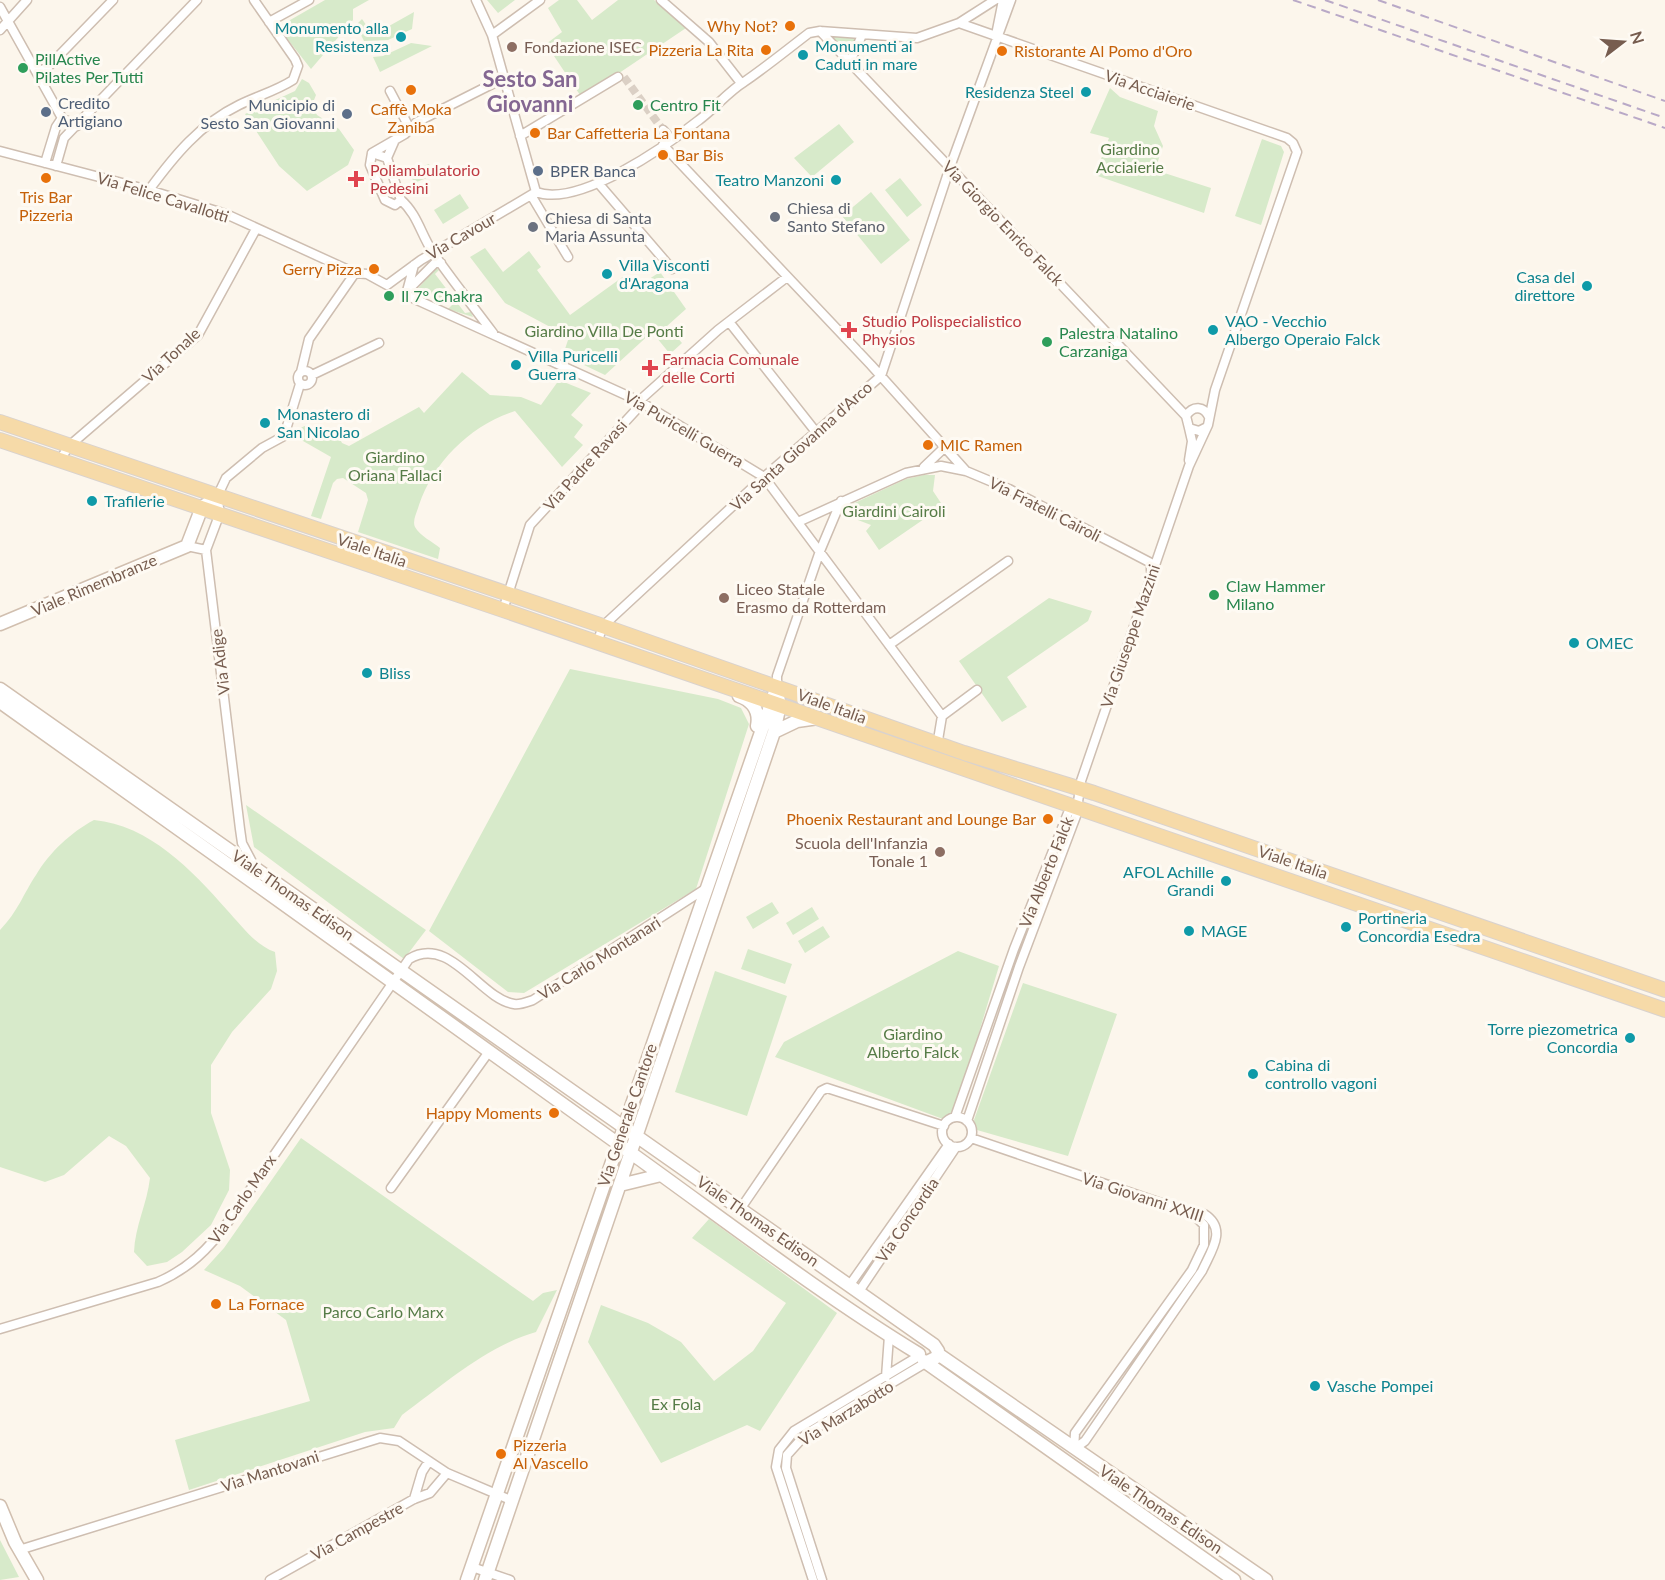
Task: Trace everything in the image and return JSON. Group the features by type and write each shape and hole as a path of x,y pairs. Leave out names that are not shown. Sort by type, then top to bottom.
{"main road":[{"name":"Viale Italia","path":"0,422 603,626 938,744 1078,789 1665,990"},
{"name":"Viale Italia","path":"0,440 819,718 1665,1010"}],"street":[{"path":"0,30 27,0"},
{"path":"38,71 48,69 113,0"},
{"path":"56,166 64,138 197,0"},
{"path":"149,190 187,142 238,105 281,88 293,80 297,72 295,59 254,0"},
{"path":"269,22 309,0"},
{"path":"476,0 492,35 520,136 533,194 568,257"},
{"path":"492,35 540,0"},
{"path":"661,0 709,42 741,83"},
{"path":"533,194 553,194 599,184 672,140 700,120 736,90 741,83 809,33 820,31 917,38 959,23 995,0"},
{"name":"Via Santa Giovanna d'Arco","path":"597,643 603,626 764,477 881,376 1008,1"},
{"path":"0,7 38,71 62,118 77,126"},
{"name":"Via Acciaierie","path":"959,23 1287,138 1293,143 1297,152"},
{"name":"Via Giorgio Enrico Falck","path":"820,31 1186,416"},
{"path":"850,62 862,35"},
{"path":"520,136 622,76"},
{"path":"372,153 405,134 409,127 504,78"},
{"path":"390,91 409,127"},
{"path":"45,163 56,127 62,118"},
{"path":"663,130 672,140"},
{"path":"395,140 387,158 401,200 414,213 433,252 493,334"},
{"path":"663,145 881,376 966,471"},
{"name":"Via Felice Cavallotti","path":"0,151 149,190 226,214 355,273 367,274 387,285"},
{"name":"Via Giuseppe Mazzini","path":"1075,807 1078,789 1150,574 1209,417 1215,390 1297,152"},
{"path":"372,153 387,158"},
{"path":"372,153 370,165 385,200 395,205 401,200"},
{"path":"599,184 672,269"},
{"name":"Via Cavour","path":"387,285 433,252 533,194"},
{"name":"Via Tonale","path":"60,460 69,446 198,335 256,229"},
{"path":"442,265 446,245"},
{"name":"Via Cavour","path":"408,290 435,263 442,265"},
{"path":"408,290 414,265"},
{"path":"206,550 187,546 202,507 217,497 226,478 262,448 278,441 287,431 300,384 298,377 309,339 355,273"},
{"name":"Via Padre Ravasi","path":"503,610 530,525 636,410 639,401 788,277"},
{"name":"Via Puricelli Guerra","path":"408,290 406,295 639,401 764,477 942,716"},
{"path":"469,323 477,320 478,313"},
{"path":"730,323 816,432"},
{"path":"312,375 379,343"},
{"path":"301,372 306,371 312,375"},
{"path":"300,384 310,384 312,375"},
{"name":"Via Giuseppe Mazzini","path":"1202,409 1215,390"},
{"path":"1186,416 1194,408 1202,409 1209,417"},
{"name":"Via Giuseppe Mazzini","path":"1186,416 1192,441 1189,466"},
{"path":"1189,428 1199,431 1205,428"},
{"name":"Via Fratelli Cairoli","path":"924,467 945,447"},
{"name":"Via Fratelli Cairoli","path":"798,522 840,501 924,467 941,466 966,471 1009,489 1151,563 1150,574"},
{"path":"217,497 220,513"},
{"name":"Via Generale Cantore","path":"487,1576 774,732 777,676 820,551 840,501"},
{"name":"Via Adige","path":"220,513 206,550 240,829 245,849 257,869"},
{"name":"Viale Rimembranze","path":"0,624 187,546"},
{"path":"889,645 1008,561"},
{"name":"Viale Italia","path":"697,677 707,685 750,701 758,714 755,745"},
{"name":"Viale Thomas Edison","path":"0,689 257,869 397,976 488,1053 922,1357 1234,1580"},
{"path":"932,758 938,744 942,716 977,690"},
{"name":"Viale Thomas Edison","path":"0,702 212,852 587,1101 741,1208 928,1343"},
{"name":"Via Generale Cantore","path":"467,1580 755,745 775,703"},
{"path":"774,732 797,721 819,718"},
{"name":"Via Alberto Falck","path":"955,1117 1017,941 1068,813 1075,807"},
{"name":"Via Alberto Falck","path":"967,1121 1019,967 1076,816 1075,807"},
{"path":"212,852 228,849 236,840 240,829"},
{"name":"Via Carlo Montanari","path":"397,976 409,958 417,954 436,953 502,999 512,1004 521,1004 532,1000 705,890"},
{"name":"Via Carlo Marx","path":"2,1330 158,1282 180,1271 203,1253 228,1222 397,976"},
{"path":"391,1188 488,1053"},
{"path":"741,1208 821,1091 826,1088 944,1126"},
{"path":"576,1115 587,1101"},
{"path":"955,1117 967,1121 972,1127 971,1138 967,1143 952,1145 944,1138 944,1126 955,1117"},
{"name":"Via Giovanni XXIII","path":"971,1138 1193,1214 1204,1225 1204,1245 1192,1270 1075,1433 1074,1449"},
{"name":"Via Concordia","path":"853,1289 952,1145"},
{"path":"620,1185 661,1175"},
{"name":"Via Marzabotto","path":"886,1377 889,1336"},
{"path":"928,1343 937,1348 938,1354 934,1360 922,1357 921,1346 928,1343"},
{"name":"Viale Thomas Edison","path":"938,1354 1266,1580"},
{"name":"Via Marzabotto","path":"813,1580 778,1476 779,1450 794,1431 922,1357"},
{"name":"Via Marzabotto","path":"822,1580 786,1468 787,1455 806,1434 922,1357"},
{"name":"Via Mantovani","path":"20,1550 380,1438 399,1441 447,1473 513,1500"},
{"path":"1066,1461 1074,1449"},
{"name":"Via Campestre","path":"414,1499 422,1472 429,1461"},
{"name":"Via Campestre","path":"270,1580 289,1576 290,1568 414,1499 430,1494 447,1473"},
{"path":"0,1506 37,1580"},
{"path":"472,1567 487,1576 510,1580"}],"green space":[{"path":"325,0 369,0 353,9 353,20 311,69 278,27"},
{"path":"487,0 515,0 498,13"},
{"path":"559,0 577,0 592,20 618,0 654,0 689,26 582,98 546,44 562,32 548,8"},
{"path":"414,12 412,29 388,40 364,41 356,25 362,19 373,35"},
{"path":"826,34 857,38 848,56"},
{"path":"411,43 432,46 380,72 373,57 383,56"},
{"path":"302,79 309,83 316,95 312,105 317,115 339,129 354,150 348,165 307,191 279,166 245,114 295,91"},
{"name":"Giardino Acciaierie","path":"1110,88 1120,97 1158,111 1154,126 1163,146 1155,170 1211,188 1204,213 1095,175 1109,138 1090,133"},
{"path":"839,124 854,142 812,177 794,158"},
{"path":"1262,139 1281,146 1284,152 1261,225 1235,216"},
{"path":"429,164 434,175 414,183 409,171"},
{"path":"900,178 922,205 907,217 885,190"},
{"path":"871,192 910,240 881,264 842,216"},
{"path":"460,194 469,208 443,224 434,210"},
{"name":"Giardino Villa De Ponti","path":"485,248 503,272 529,251 541,267 537,270 570,315 624,276 635,288 660,272 686,309 667,326 682,343 670,354 652,332 605,375 563,355 569,337 505,303 470,257"},
{"path":"436,268 439,270 435,274 465,313 471,312 473,317 448,309 453,304 423,290 417,294 415,292"},
{"name":"Giardino Oriana Fallaci","path":"462,372 490,395 521,397 541,405 559,380 591,393 571,415 583,425 574,437 583,445 562,467 515,411 499,417 469,435 444,460 434,474 415,516 414,525 417,530 440,548 438,559 358,532 368,500 366,493 343,478 333,483 321,519 311,516 331,457 296,437 294,431 309,424 316,438 322,441 337,433 342,443 349,446 419,407 424,413"},
{"name":"Giardini Cairoli","path":"935,475 933,491 943,506 879,550 866,531 871,525 842,514 846,507 906,479"},
{"path":"1049,598 1092,611 1088,621 1007,677 1027,707 1002,722 959,661"},
{"path":"570,669 718,699 741,708 749,724 696,889 524,993 508,992 429,931"},
{"path":"246,805 426,930 404,959 254,847"},
{"path":"94,820 133,831 168,852 199,880 255,940 275,952 277,971 271,989 232,1032 211,1065 211,1113 230,1170 229,1190 211,1225 182,1252 167,1262 147,1266 134,1252 136,1233 150,1178 126,1146 109,1136 64,1175 45,1182 0,1167 0,930 47,859 69,837"},
{"path":"772,902 779,913 753,929 746,917"},
{"path":"812,907 819,919 793,935 786,923"},
{"path":"823,926 830,937 805,953 798,941"},
{"path":"748,949 792,964 785,984 741,969"},
{"name":"Giardino Alberto Falck","path":"958,951 999,966 955,1112 943,1119 775,1057 784,1042"},
{"path":"715,971 787,996 747,1116 675,1092"},
{"name":"Giardino Alberto Falck","path":"1023,983 1117,1014 1068,1156 977,1130 974,1120"},
{"name":"Parco Carlo Marx","path":"301,1138 533,1301 543,1293 557,1290 536,1332 500,1347 466,1368 402,1415 394,1428 365,1432 189,1490 175,1440 310,1401 286,1320 240,1286 204,1270 224,1248"},
{"name":"Ex Fola","path":"709,1219 837,1313 760,1431 747,1425 661,1463 588,1342 601,1305 648,1323 681,1342 714,1381 753,1351 786,1303 692,1238"},
{"path":"0,1540 19,1577 0,1580"}],"tunnel":[{"path":"624,77 663,130"}],"railway":[{"path":"1293,0 1665,128"},
{"path":"1325,0 1665,118"},
{"path":"1378,0 1665,101"}],"place":[{"name":"Why Not?","path":"790,26"},
{"name":"Monumento alla Resistenza","path":"401,37"},
{"name":"Fondazione ISEC","path":"512,47"},
{"name":"Pizzeria La Rita","path":"766,50"},
{"name":"Ristorante Al Pomo d'Oro","path":"1002,51"},
{"name":"Monumenti ai Caduti in mare","path":"803,55"},
{"name":"PillActive Pilates Per Tutti","path":"23,68"},
{"name":"Caffè Moka Zaniba","path":"411,90"},
{"name":"Residenza Steel","path":"1086,92"},
{"name":"Centro Fit","path":"638,105"},
{"name":"Credito Artigiano","path":"46,112"},
{"name":"Municipio di Sesto San Giovanni","path":"347,114"},
{"name":"Bar Caffetteria La Fontana","path":"535,133"},
{"name":"Bar Bis","path":"663,155"},
{"name":"BPER Banca","path":"538,171"},
{"name":"Tris Bar Pizzeria","path":"46,178"},
{"name":"Poliambulatorio Pedesini","path":"356,179"},
{"name":"Teatro Manzoni","path":"836,180"},
{"name":"Chiesa di Santo Stefano","path":"775,217"},
{"name":"Chiesa di Santa Maria Assunta","path":"533,227"},
{"name":"Gerry Pizza","path":"374,269"},
{"name":"Villa Visconti d'Aragona","path":"607,274"},
{"name":"Casa del direttore","path":"1587,286"},
{"name":"Il 7° Chakra","path":"389,296"},
{"name":"Studio Polispecialistico Physios","path":"849,330"},
{"name":"VAO - Vecchio Albergo Operaio Falck","path":"1213,330"},
{"name":"Palestra Natalino Carzaniga","path":"1047,342"},
{"name":"Villa Puricelli Guerra","path":"516,365"},
{"name":"Farmacia Comunale delle Corti","path":"650,368"},
{"name":"Monastero di San Nicolao","path":"265,423"},
{"name":"MIC Ramen","path":"928,445"},
{"name":"Trafilerie","path":"92,501"},
{"name":"Claw Hammer Milano","path":"1214,595"},
{"name":"Liceo Statale Erasmo da Rotterdam","path":"724,598"},
{"name":"OMEC","path":"1574,643"},
{"name":"Bliss","path":"367,673"},
{"name":"Phoenix Restaurant and Lounge Bar","path":"1048,819"},
{"name":"Scuola dell'Infanzia Tonale 1","path":"940,852"},
{"name":"AFOL Achille Grandi","path":"1226,881"},
{"name":"Portineria Concordia Esedra","path":"1346,927"},
{"name":"MAGE","path":"1189,931"},
{"name":"Torre piezometrica Concordia","path":"1630,1038"},
{"name":"Cabina di controllo vagoni","path":"1253,1074"},
{"name":"Happy Moments","path":"554,1113"},
{"name":"La Fornace","path":"216,1304"},
{"name":"Vasche Pompei","path":"1315,1386"},
{"name":"Pizzeria Al Vascello","path":"501,1454"}],"district":[{"name":"Sesto San Giovanni","path":"530,92"}]}
